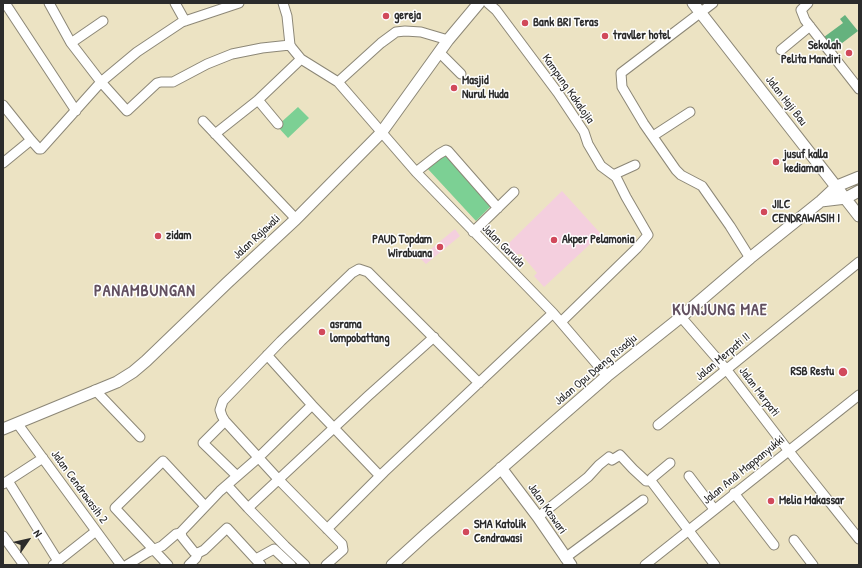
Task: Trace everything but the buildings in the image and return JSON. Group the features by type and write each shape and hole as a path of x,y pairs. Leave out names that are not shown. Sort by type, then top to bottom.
{"main road":[{"name":"Jalan Rajawali","path":"3,429 125,378 146,361 296,219 381,133 448,40 479,3"},
{"name":"Jalan Haji Bau","path":"693,3 859,216"},
{"path":"837,186 859,177"},
{"name":"Jalan Opu Daeng Risadju","path":"398,563 501,468 607,376 681,317 837,186"},
{"path":"821,201 846,198 859,191"},
{"name":"Jalan Kaswari","path":"501,468 538,517 568,561"}],"street":[{"path":"5,3 76,112"},
{"path":"175,3 185,21"},
{"path":"3,106 31,140 39,149 41,149 76,112 101,82 137,52 175,25 239,3"},
{"path":"51,4 71,43 101,82 127,111 161,82 173,82 207,64 232,54 262,48 290,45 287,16 283,3"},
{"name":"Kampung Kakalojia","path":"488,3 496,10 558,93 584,132 588,144 600,166 617,179 647,232 647,238 561,322"},
{"path":"713,3 621,73 622,87 678,173 702,186 750,258"},
{"path":"808,3 802,8 801,12 810,26 859,89"},
{"path":"71,43 103,21"},
{"path":"780,50 810,26"},
{"path":"338,82 381,43 396,32 421,32 448,40"},
{"name":"Jalan Garuda","path":"290,45 301,59 338,82 416,172 553,313 607,376"},
{"path":"439,52 461,74"},
{"path":"215,134 258,100 301,59"},
{"path":"258,100 278,124"},
{"path":"653,136 690,112"},
{"path":"203,121 296,219"},
{"path":"3,163 31,140"},
{"path":"416,172 446,150 498,208"},
{"path":"613,175 635,165"},
{"path":"473,232 514,192"},
{"name":"Jalan Merpati II","path":"658,425 859,262"},
{"path":"326,565 340,553 343,547 339,540 279,480 225,421 220,410 223,401 281,341 359,269 368,272 479,383"},
{"path":"327,528 553,313"},
{"name":"Jalan Merpati","path":"681,317 726,369 859,539"},
{"path":"248,508 434,337"},
{"path":"267,355 312,405 380,476"},
{"path":"95,390 140,437"},
{"name":"Jalan Andi Mappanyukki","path":"645,565 859,395"},
{"path":"127,565 153,549 162,546 176,534 181,533 182,530 224,487 258,458 312,405"},
{"path":"225,421 203,443 237,476"},
{"name":"Jalan Cendrawasih 2","path":"17,423 121,565"},
{"path":"538,517 588,477 609,457 612,460 620,454 646,481 651,481 715,565"},
{"path":"43,458 6,483 56,563 96,531"},
{"path":"168,565 115,508 163,461 205,506"},
{"path":"651,481 652,478 670,463"},
{"path":"689,476 714,509"},
{"path":"224,487 248,508 282,549 291,565"},
{"path":"734,493 774,545"},
{"path":"568,561 643,500"},
{"path":"189,565 196,558 198,553 204,550 227,528 259,562 272,549 282,549 305,565"},
{"path":"181,533 182,537 194,552 198,553"},
{"path":"3,536 24,565"},
{"path":"794,540 814,565"}],"shaded area":[{"name":"Akper Pelamonia","path":"562,191 601,234 544,287 534,276 537,273 521,254 513,255 506,246"},
{"name":"PAUD Topdam Wirabuana","path":"455,229 460,236 426,264 420,258"}],"green space":[{"path":"845,15 858,31 833,50 824,37 843,23 840,19"},
{"path":"298,107 309,118 288,138 277,126"},
{"path":"445,152 492,205 476,221 427,168"}],"place":[{"name":"gereja","path":"386,16"},
{"name":"Bank BRI Teras","path":"525,23"},
{"name":"travller hotel","path":"605,36"},
{"name":"Sekolah Pelita Mandiri","path":"849,53"},
{"name":"Masjid Nurul Huda","path":"454,88"},
{"name":"jusuf kalla kediaman","path":"776,162"},
{"name":"JILC CENDRAWASIH I","path":"764,212"},
{"name":"zidam","path":"158,236"},
{"name":"Akper Pelamonia","path":"554,240"},
{"name":"PAUD Topdam Wirabuana","path":"440,247"},
{"name":"asrama lompobattang","path":"322,332"},
{"name":"RSB Restu","path":"843,372"},
{"name":"Melia Makassar","path":"771,501"},
{"name":"SMA Katolik Cendrawasi","path":"466,532"}],"district":[{"name":"PANAMBUNGAN","path":"145,292"},
{"name":"KUNJUNG MAE","path":"720,311"}]}
